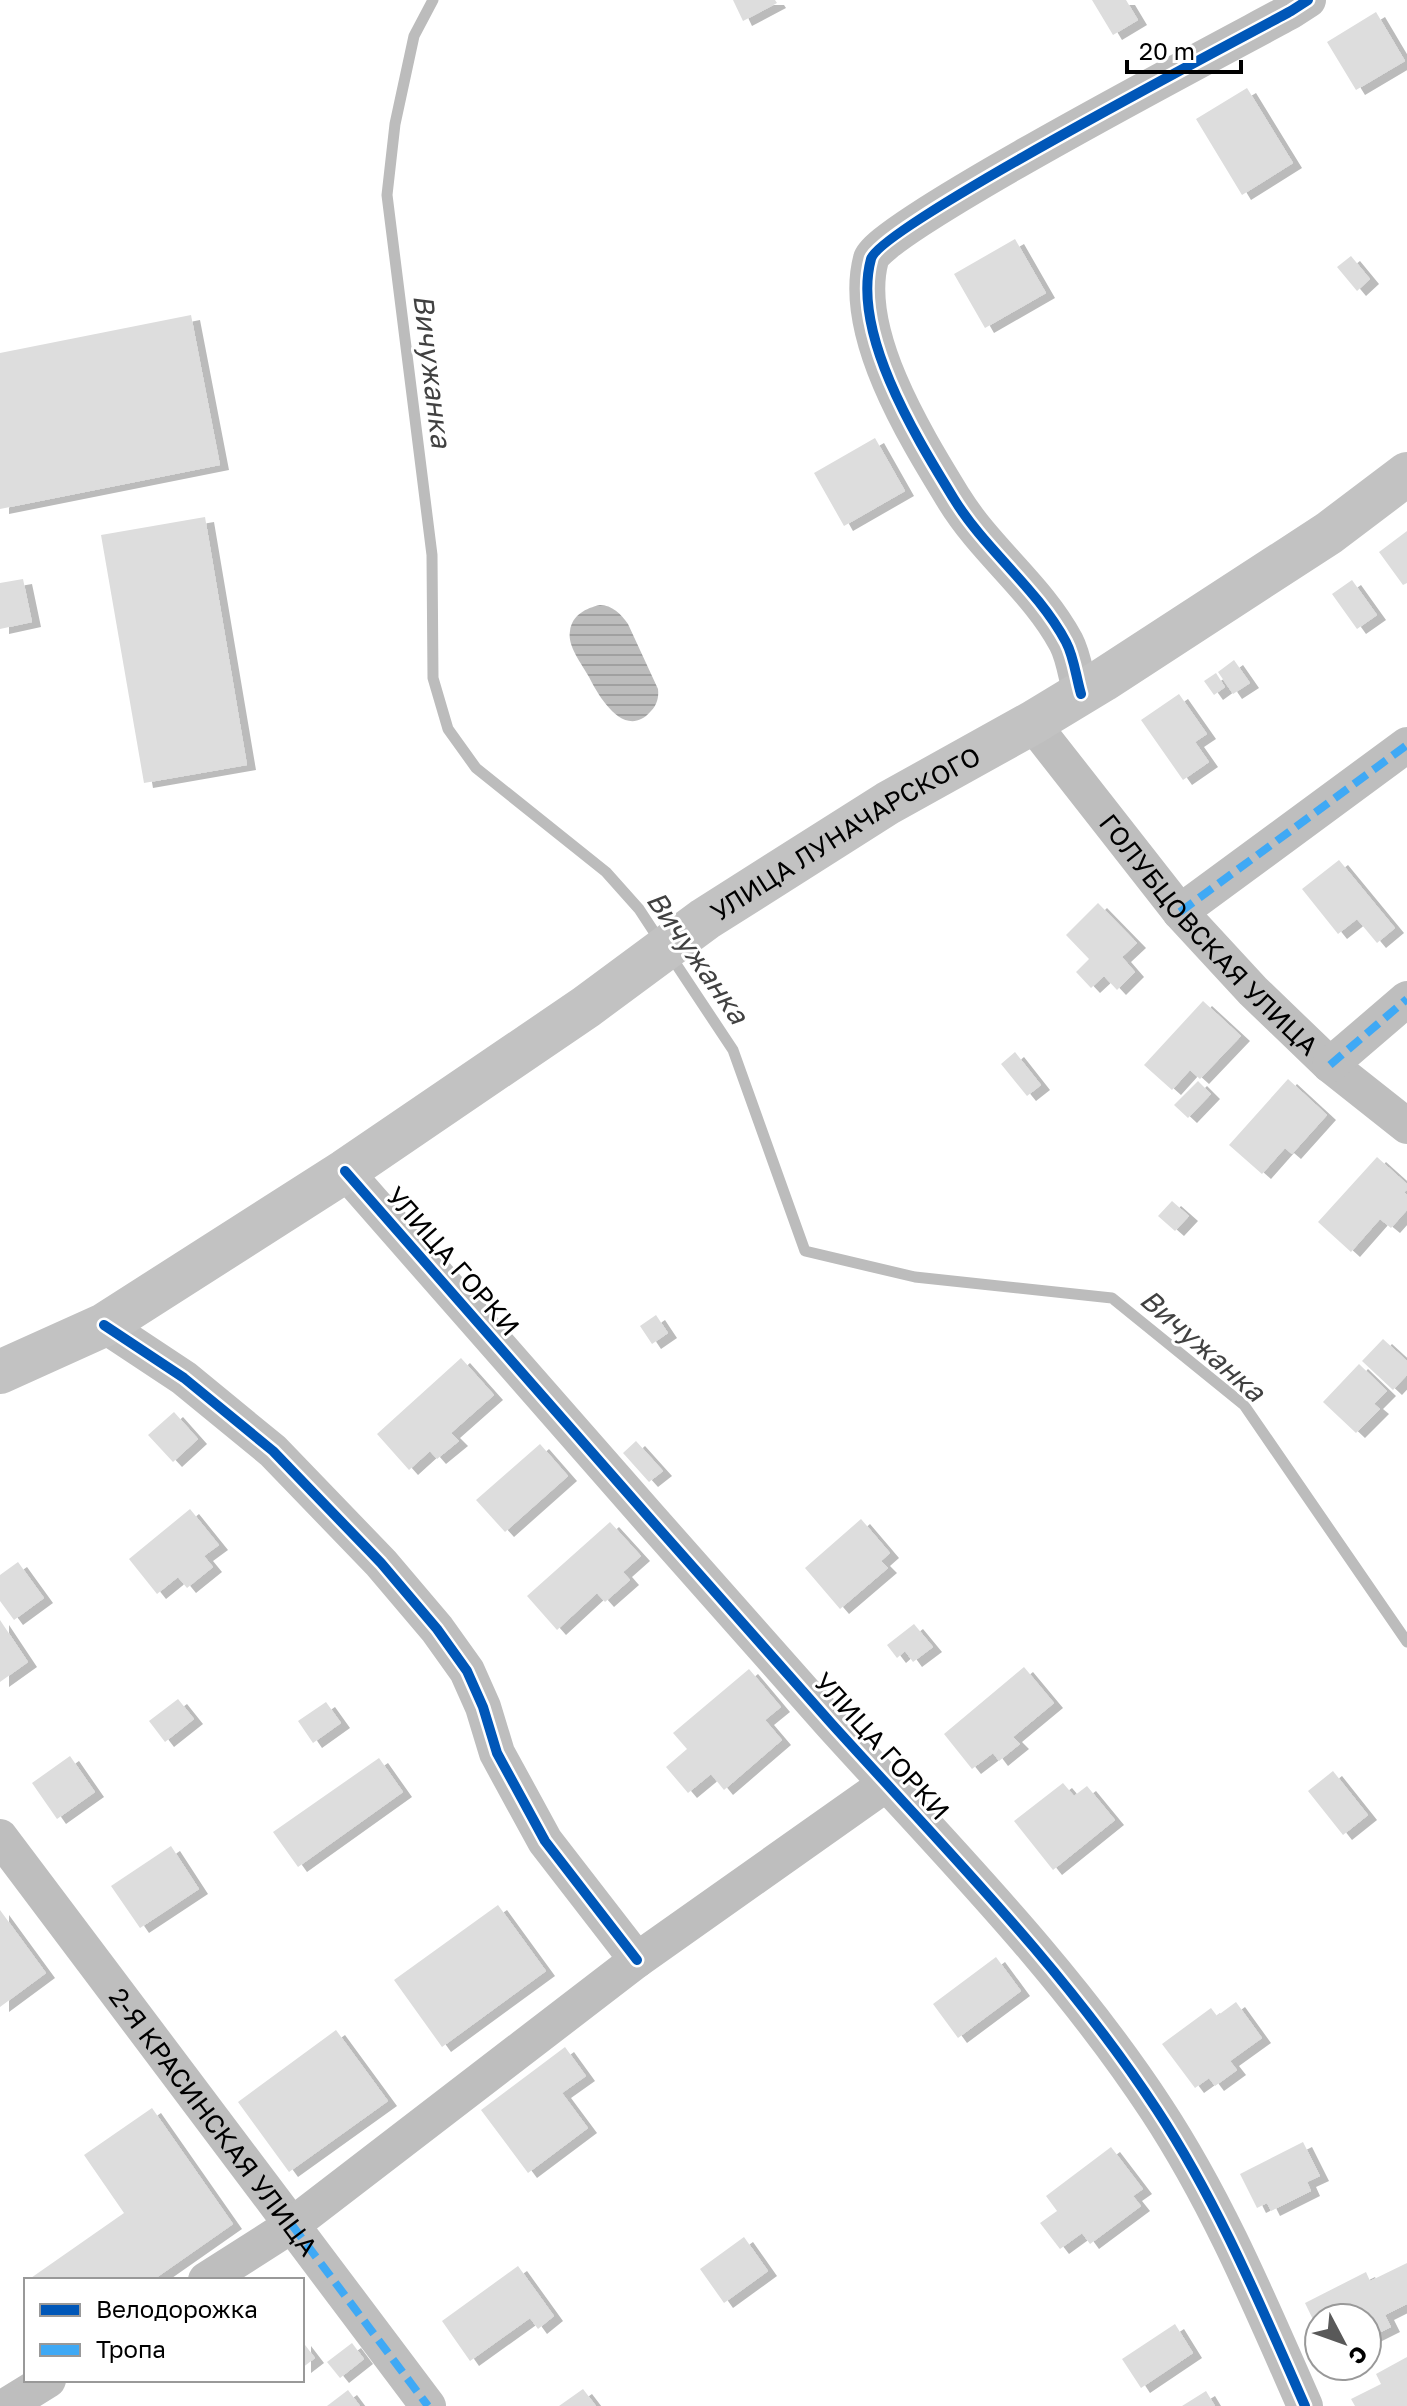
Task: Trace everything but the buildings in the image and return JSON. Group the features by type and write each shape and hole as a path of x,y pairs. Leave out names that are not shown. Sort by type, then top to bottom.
{"main road":[{"name":"УЛИЦА ЛУНАЧАРСКОГО","path":"0,1372 104,1325 345,1171 586,1007 705,919 888,803 1081,694 1329,533 1407,474"}],"street":[{"path":"1081,694 1067,645 1054,623 955,501 892,390 869,321 866,284 872,255 900,231 997,172 1308,0"},
{"name":"ГОЛУБЦОВСКАЯ УЛИЦА","path":"1032,723 1180,912 1253,991 1330,1065 1407,1126"},
{"path":"1180,912 1407,745"},
{"path":"1330,1065 1407,999"},
{"name":"УЛИЦА ГОРКИ","path":"345,1171 639,1507 1033,1945 1120,2055 1190,2163 1230,2236 1305,2406"},
{"path":"104,1325 184,1378 273,1451 381,1563 437,1629 467,1671 483,1707 497,1753 545,1841 637,1960"},
{"path":"209,2278 292,2225 637,1960 886,1784"},
{"name":"2-Я КРАСИНСКАЯ УЛИЦА","path":"0,1837 428,2406"},
{"path":"6,2406 45,2382"}],"shaded area":[{"path":"600,605 616,611 628,624 658,689 655,706 641,719 623,719 614,713 599,695 573,649 571,625 585,610"}],"waterway":[{"name":"Вичужанка","path":"433,0 414,36 395,124 387,195 432,555 433,678 448,729 476,768 606,872 639,909 660,941"},
{"name":"Вичужанка","path":"670,955 733,1050 805,1251 915,1277 1112,1298 1244,1405 1407,1642"}],"marked path":[{"path":"1180,912 1407,745"},
{"path":"1330,1065 1407,999"},
{"path":"292,2225 428,2406"}],"cycle path":[{"path":"1081,694 1069,648 1054,622 967,518 939,474 891,384 870,319 867,288 871,259 889,240 993,174 1308,0"},
{"path":"345,1171 831,1723 1002,1910 1083,2007 1157,2110 1200,2181 1305,2406"},
{"path":"104,1325 184,1378 273,1451 381,1563 437,1629 467,1671 483,1707 497,1753 545,1841 637,1960"}]}
